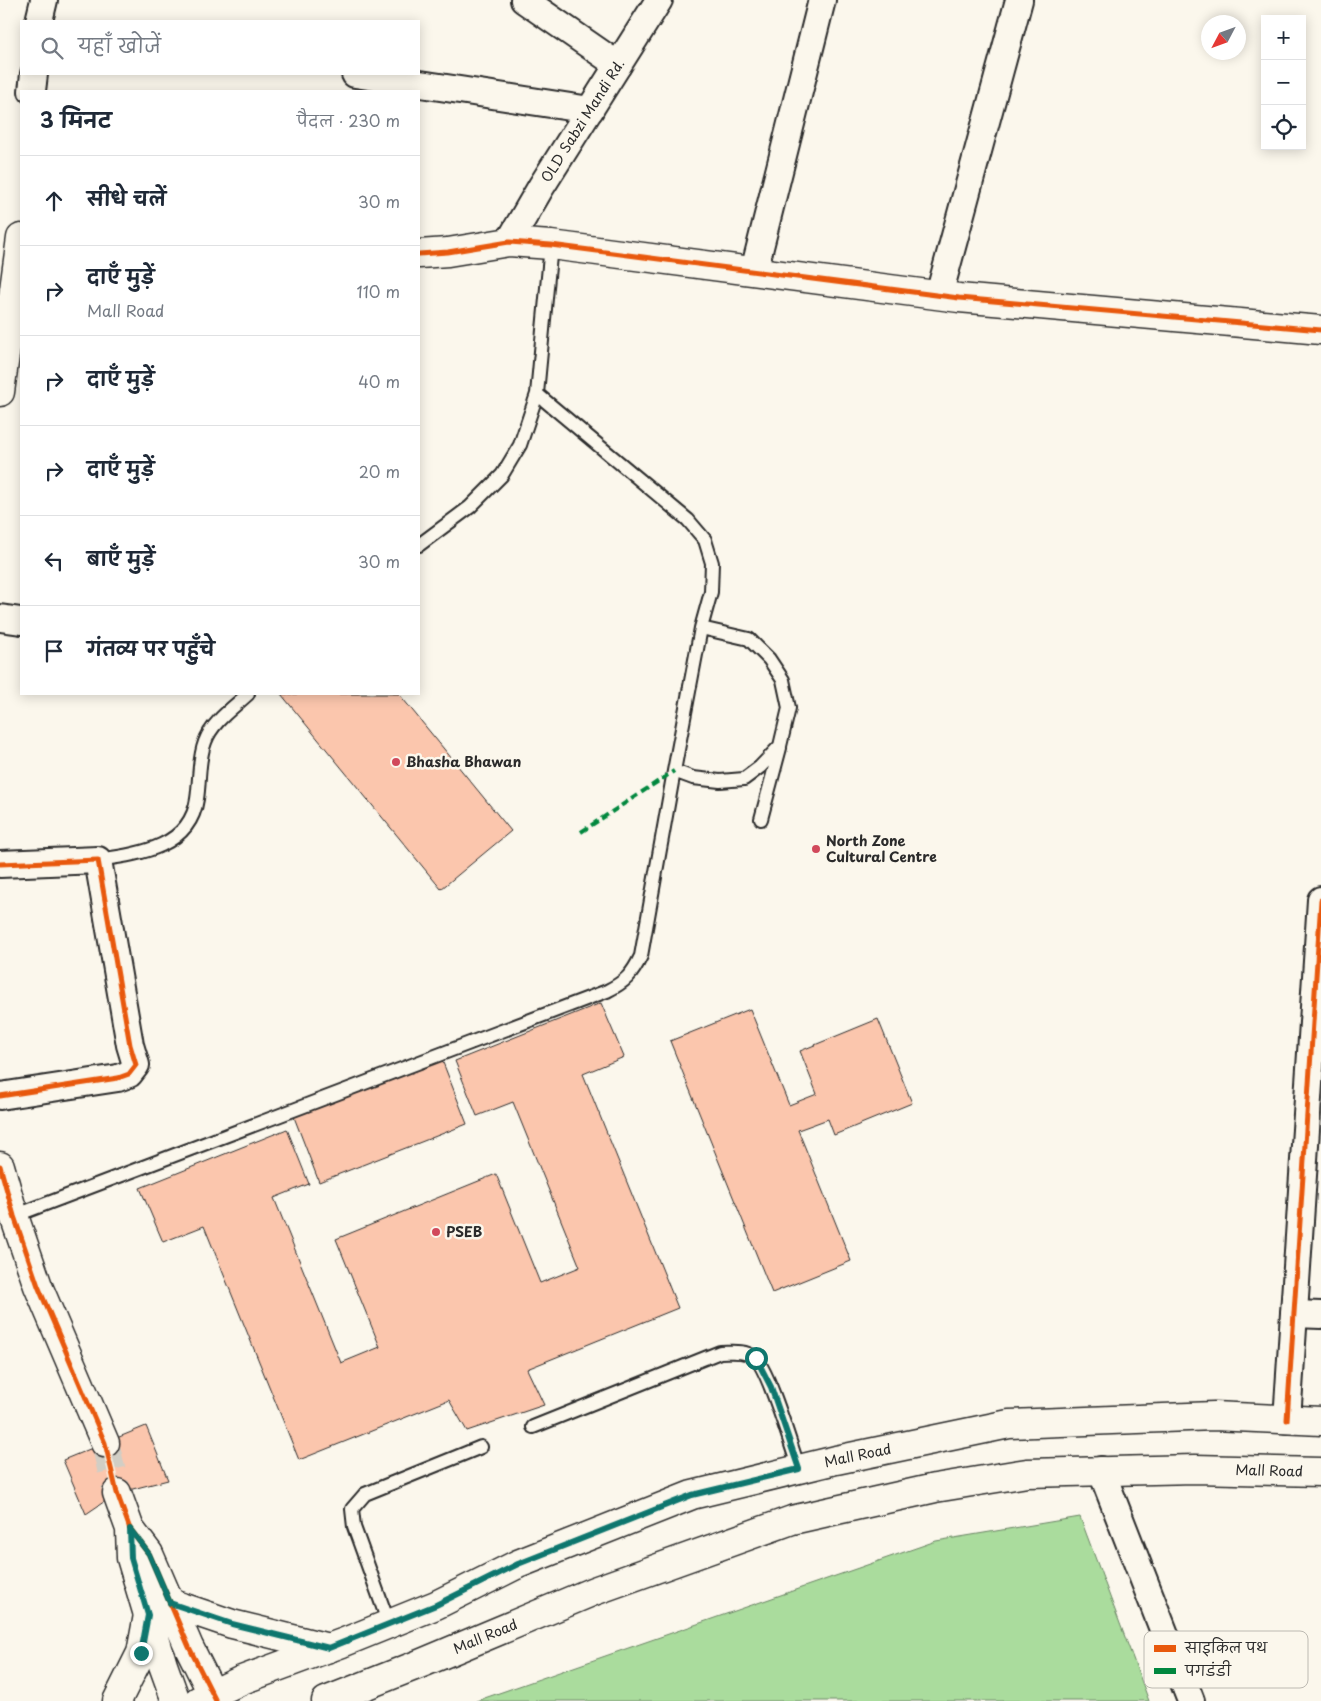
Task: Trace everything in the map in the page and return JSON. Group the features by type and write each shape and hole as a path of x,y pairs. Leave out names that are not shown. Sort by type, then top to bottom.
{"main road":[{"path":"0,234 20,238"},
{"path":"420,254 448,252 509,242 551,245 939,295 1321,330"},
{"path":"0,392 20,245"},
{"path":"0,1166 14,1216 38,1286 105,1443"},
{"name":"Mall Road","path":"209,1699 242,1680 390,1624 436,1605 518,1564 692,1495 799,1469 1008,1424 1214,1416 1321,1421"},
{"name":"Mall Road","path":"326,1701 594,1591 792,1520 944,1486 1027,1473 1195,1469 1321,1472"},
{"path":"116,1493 130,1529 149,1554 176,1701"},
{"path":"159,1609 232,1624 329,1648"},
{"path":"159,1609 189,1647 209,1699"},
{"path":"117,1701 141,1653 159,1609"},
{"path":"369,1701 389,1675"}],"street":[{"path":"40,20 44,0"},
{"path":"524,0 618,66"},
{"name":"OLD Sabzi Mandi Rd.","path":"509,242 659,0"},
{"path":"754,271 822,0"},
{"path":"939,295 1019,0"},
{"path":"32,90 34,75"},
{"path":"362,75 590,110"},
{"path":"0,618 20,621"},
{"path":"0,864 98,860 130,1044 136,1065 129,1074 118,1078 0,1096"},
{"path":"1288,1420 1321,900"},
{"path":"1294,1314 1321,1315"},
{"path":"1101,1470 1164,1631"},
{"path":"1186,1688 1191,1701"}],"lane":[{"path":"420,544 470,506 502,475 520,445 537,394 551,245"},
{"path":"14,1216 606,991 621,984 634,971 641,956 701,628 711,592 712,563 705,540 688,520 537,394"},
{"path":"701,628 748,639 769,659 784,680 789,708 761,819"},
{"path":"98,860 152,850 169,842 182,830 192,816 197,801 201,759 205,741 216,723 247,695"},
{"path":"674,771 693,778 744,779 760,767 780,746"},
{"path":"533,1427 720,1352 743,1352 756,1358 771,1387 799,1469"},
{"path":"390,1624 354,1527 352,1508 365,1494 481,1447"}],"green space":[{"path":"1080,1517 1149,1701 476,1701 936,1541"}],"building":[{"name":"Bhasha Bhawan","path":"282,695 400,695 511,831 441,889"},
{"name":"PSEB","path":"601,1003 624,1057 583,1074 678,1308 527,1369 544,1405 467,1431 449,1400 299,1460 204,1226 163,1242 140,1188 287,1129 309,1184 274,1198 341,1363 380,1347 336,1239 496,1174 540,1283 580,1267 513,1102 477,1116 455,1061"},
{"path":"750,1009 789,1105 817,1094 800,1051 878,1019 912,1103 834,1135 828,1119 798,1130 851,1261 772,1293 670,1041"},
{"path":"442,1060 467,1124 319,1182 294,1117"},
{"path":"146,1426 168,1480 117,1493 86,1514 63,1460"}],"tunnel":[{"path":"105,1443 117,1493"}],"marked path":[{"path":"581,832 674,771"}],"cycle path":[{"path":"420,254 448,252 509,242 551,245 959,298 1321,330"},
{"path":"0,864 98,860 130,1045 136,1065 129,1074 118,1078 0,1096"},
{"path":"1287,1420 1321,900"},
{"path":"0,1166 14,1216 38,1286 105,1443 117,1493 130,1529 149,1554 189,1647 216,1701"}],"place":[{"name":"Bhasha Bhawan","path":"396,762"},
{"name":"North Zone Cultural Centre","path":"816,849"},
{"name":"PSEB","path":"436,1232"}],"route":[{"path":"141,1653 148,1615 131,1558 130,1529 149,1554 170,1603 232,1624 329,1648 436,1605 518,1564 692,1495 799,1469 771,1387 756,1358"}]}
